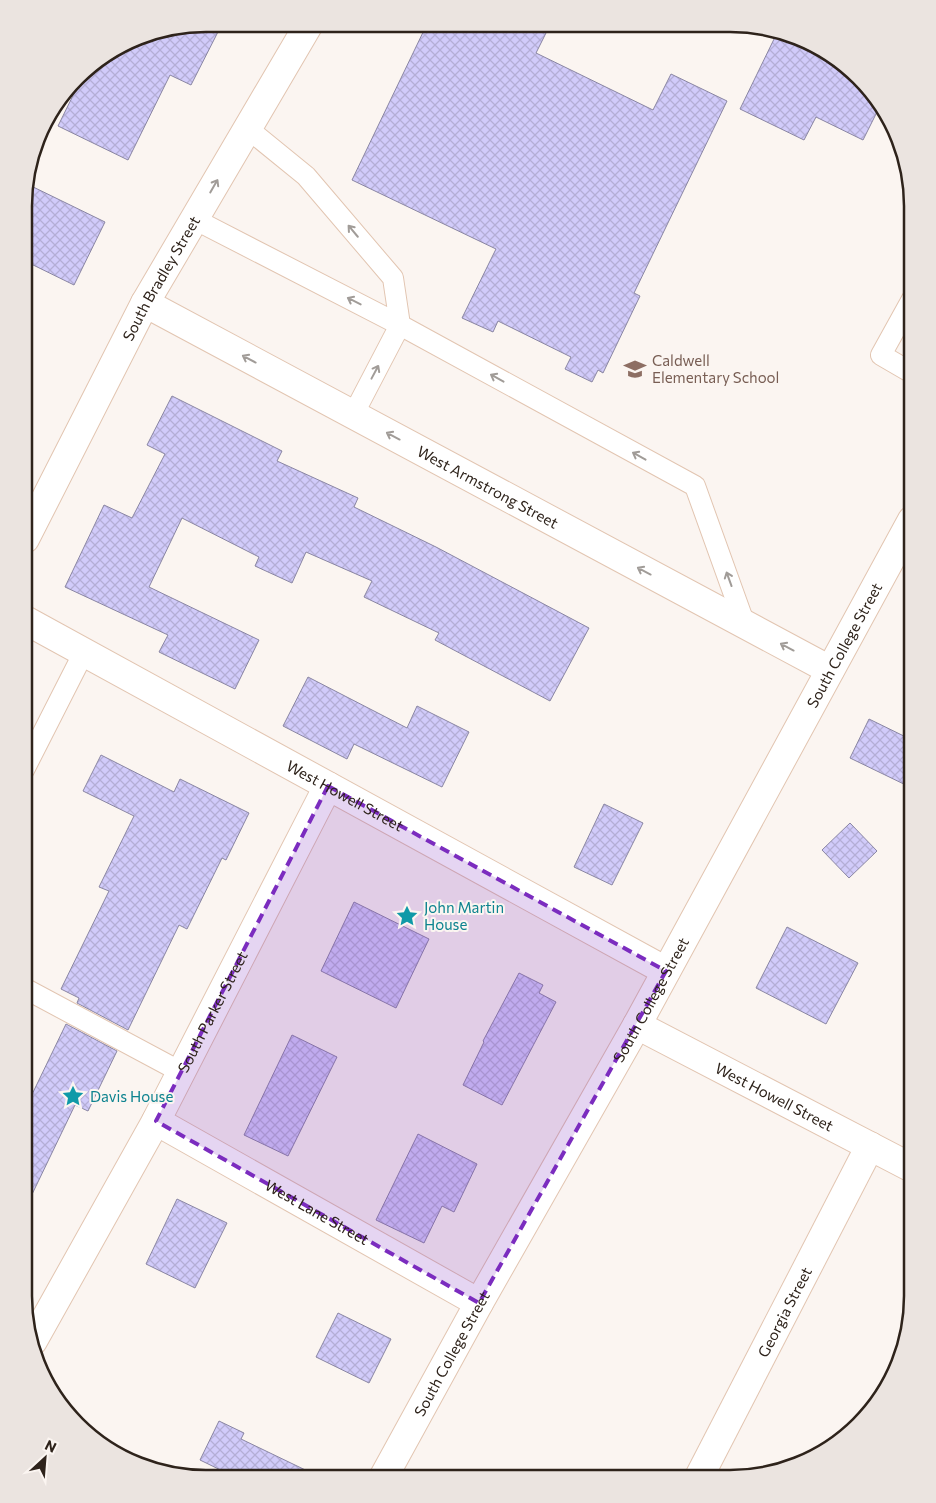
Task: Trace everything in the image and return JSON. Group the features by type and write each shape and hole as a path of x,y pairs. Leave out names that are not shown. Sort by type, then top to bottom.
{"street":[{"name":"South Bradley Street","path":"32,525 145,303 304,32"},
{"name":"West Armstrong Street","path":"145,303 830,670"},
{"name":"South College Street","path":"387,1470 479,1303 637,1025 904,535"},
{"name":"West Howell Street","path":"32,624 666,971"},
{"name":"South Parker Street","path":"37,1334 156,1120 328,786"},
{"name":"West Howell Street","path":"637,1025 903,1163"},
{"name":"West Lane Street","path":"156,1120 479,1303"},
{"name":"Georgia Street","path":"703,1470 870,1146"}],"lane":[{"path":"247,128 306,176 393,278 400,325 353,415"},
{"path":"194,219 400,325 695,486 746,625"},
{"path":"904,313 881,354 904,368"},
{"path":"32,754 84,652"},
{"path":"32,992 181,1072"}],"highlighted area":[{"path":"328,786 666,971 479,1303 156,1121"}],"building":[{"path":"218,32 191,85 170,75 128,160 58,126 76,92 110,62 130,50 162,38 184,34"},
{"path":"423,32 546,32 536,53 653,110 671,74 727,101 634,293 640,296 603,373 598,370 592,382 565,369 571,357 498,321 493,332 462,318 496,249 352,180"},
{"path":"774,38 796,46 835,68 868,101 876,114 863,140 816,117 804,140 740,109"},
{"path":"34,187 105,222 74,285 32,264"},
{"path":"172,396 282,451 277,461 358,498 354,507 436,547 589,628 550,701 435,640 439,633 364,597 372,581 306,552 292,583 255,566 259,557 182,518 149,587 259,640 235,689 159,652 168,635 65,587 104,505 132,518 165,454 147,445"},
{"path":"308,677 407,728 417,706 469,732 442,787 354,744 347,759 283,726"},
{"path":"869,719 904,736 903,784 850,758"},
{"path":"101,755 174,792 180,779 249,813 226,860 222,858 187,929 179,925 128,1030 77,1003 79,998 61,989 109,891 99,887 134,816 83,791"},
{"path":"604,804 643,823 612,885 574,867"},
{"path":"850,823 877,851 849,878 822,850"},
{"path":"354,902 429,939 396,1008 321,971"},
{"path":"787,927 858,963 826,1024 756,988"},
{"path":"519,973 543,985 539,993 556,1002 502,1105 463,1085 483,1041"},
{"path":"66,1024 117,1051 88,1111 75,1105 32,1194 32,1094"},
{"path":"292,1035 337,1057 288,1156 244,1135"},
{"path":"418,1134 477,1164 454,1212 442,1206 424,1243 376,1220"},
{"path":"177,1199 227,1223 195,1288 146,1264"},
{"path":"338,1313 391,1339 369,1383 316,1357"},
{"path":"219,1421 244,1433 241,1439 305,1470 221,1470 200,1460"}],"place":[{"name":"Caldwell Elementary School","path":"635,369"},
{"name":"John Martin House","path":"407,916"},
{"name":"Davis House","path":"73,1096"}]}
